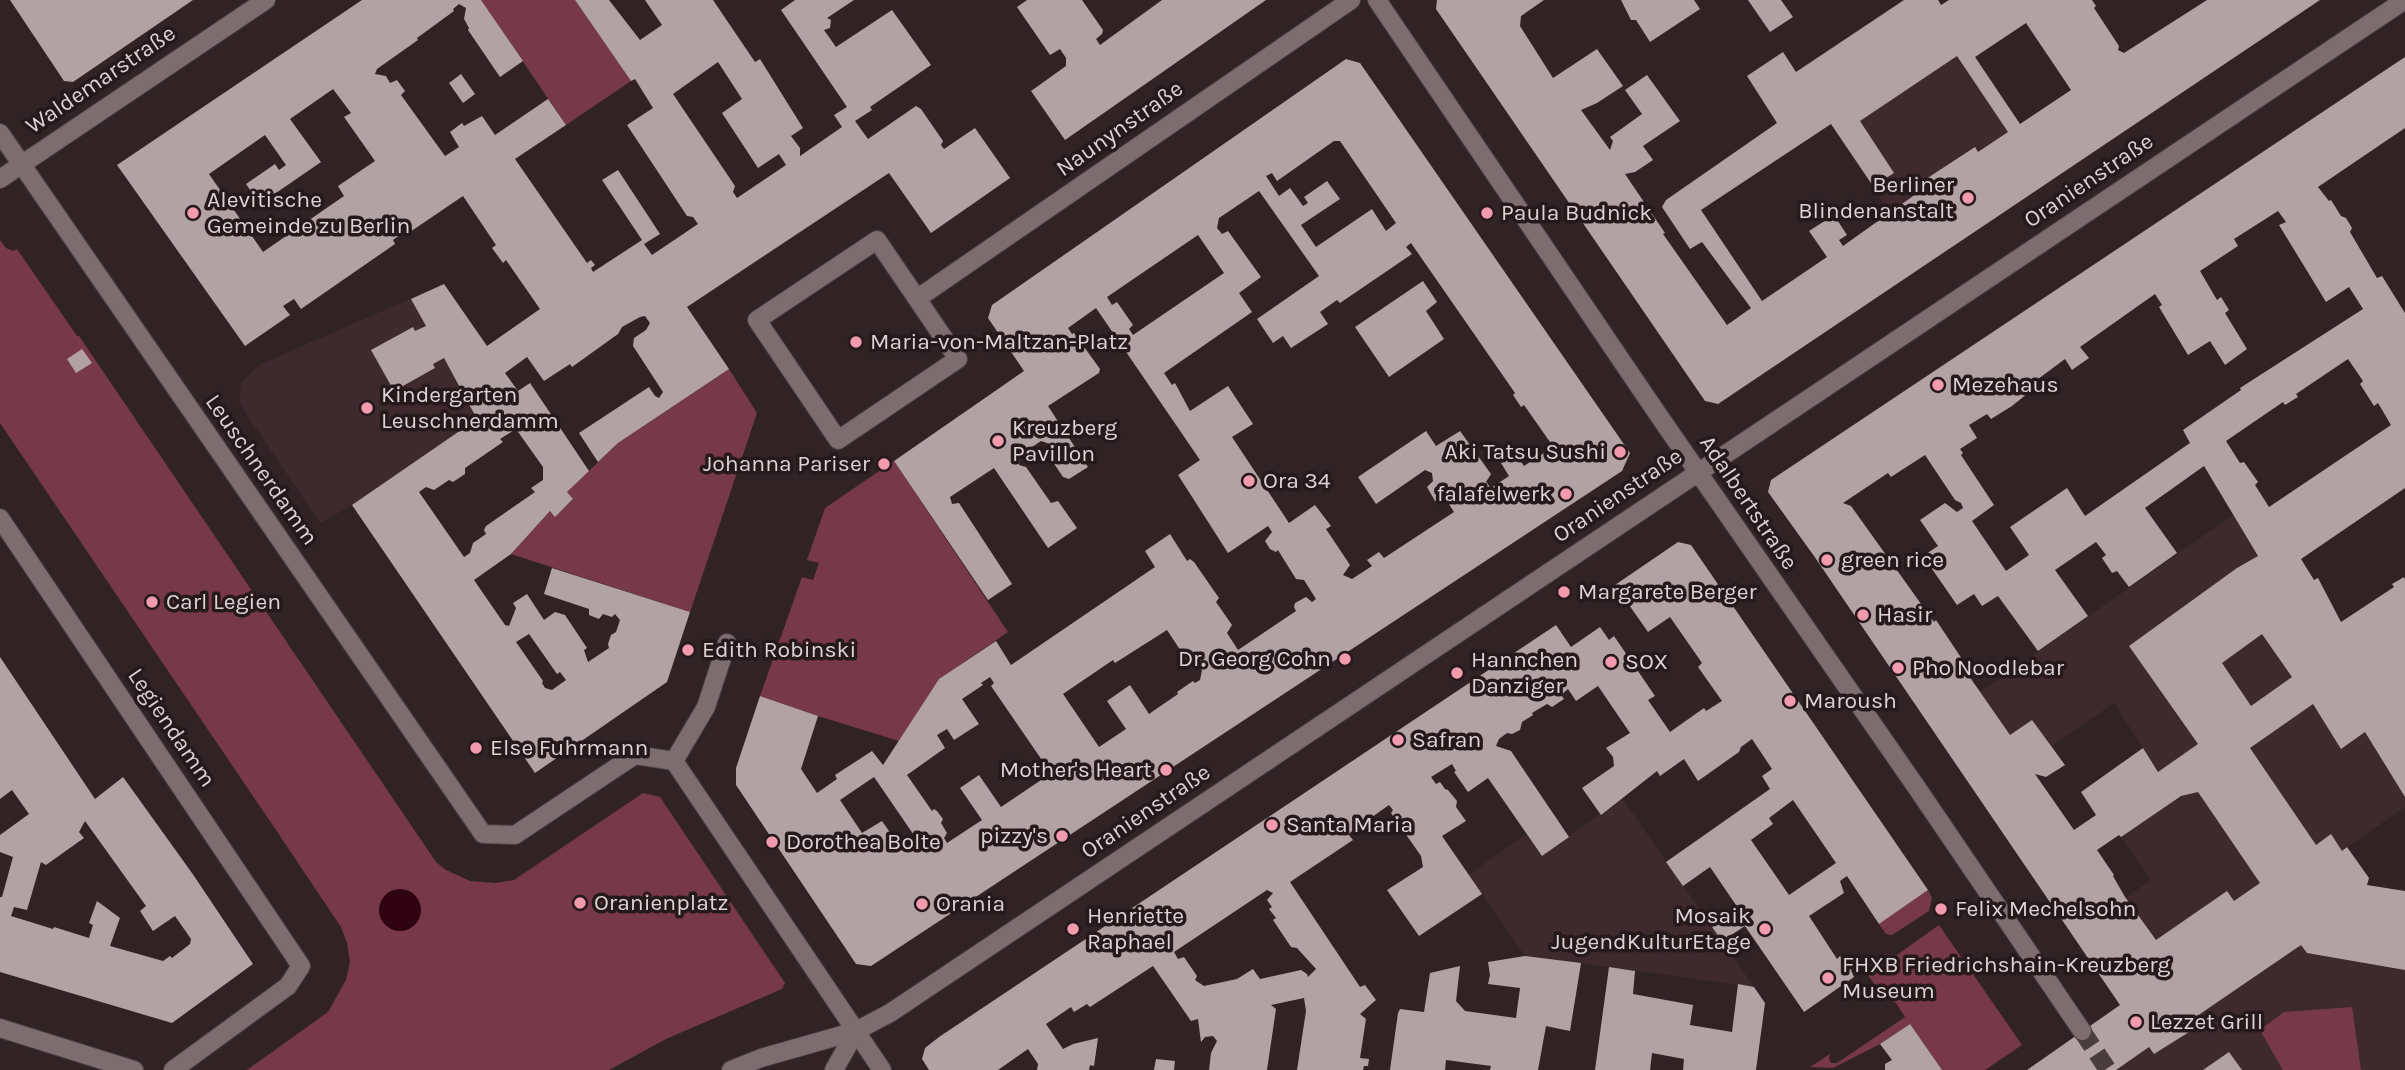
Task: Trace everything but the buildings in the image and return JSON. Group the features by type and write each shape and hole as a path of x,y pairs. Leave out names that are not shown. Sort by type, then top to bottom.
{"street":[{"name":"Waldemarstraße","path":"0,179 266,0"},
{"name":"Naunynstraße","path":"918,298 1350,0"},
{"name":"Adalbertstraße","path":"1377,0 2082,1031"},
{"name":"Oranienstraße","path":"731,1070 761,1058 856,1031 890,1013 2405,0"},
{"name":"Leuschnerdamm","path":"0,133 482,834 515,835 635,755 674,761"},
{"path":"877,240 918,298 958,359 838,440 757,320 877,240"},
{"name":"Legiendamm","path":"0,518 301,966 288,986 173,1070"},
{"path":"727,643 706,707 674,761 881,1070"},
{"path":"0,1028 134,1070"},
{"path":"834,1070 856,1031"}],"shaded area":[{"path":"481,0 575,0 631,81 566,125"},
{"path":"1904,0 1938,0 2056,178 1925,265 1796,72"},
{"name":"Oranienplatz","path":"0,240 6,248 13,251 17,249 79,336 436,862 446,870 470,881 495,883 514,880 643,793 660,797 785,983 782,989 666,1039 609,1070 247,1070 328,1012 346,980 350,962 347,943 341,927 0,423"},
{"name":"Kindergarten Leuschnerdamm","path":"444,284 487,346 516,364 505,373 518,391 352,505 320,523 239,403 241,383 259,365"},
{"path":"729,369 757,413 690,612 511,554 550,511 555,516 573,500 567,492 618,443"},
{"path":"894,461 1008,632 939,679 899,741 760,696 802,577 813,580 819,563 807,560 825,508"},
{"path":"2233,515 2405,797 2405,807 2120,1005 2072,935 2151,880 2104,809 2158,771 2114,703 1978,797 1931,727"},
{"path":"1622,798 1754,987 1581,963 1570,1031 1546,1027 1512,1050 1525,956 1469,875 1526,834 1542,856"},
{"path":"400,889 415,895 421,910 415,925 400,931 385,925 379,910 385,895"},
{"path":"1928,890 1932,898 1929,911 1892,935 1886,934 1879,924"},
{"path":"1939,925 2022,1045 1985,1070 1942,1070 1910,1024 1880,1044 1833,1068 1810,1067 1830,1054 1831,1063 1837,1063 1905,1017 1896,1003 1880,993 1864,969 1885,954 1897,955"},
{"path":"2304,926 2405,947 2405,1070 2094,1070"},
{"path":"2352,1007 2361,1070 2283,1070 2260,1030 2284,1012"}],"tunnel":[{"path":"2082,1031 2108,1070"}],"place":[{"name":"Berliner Blindenanstalt","path":"1968,198"},
{"name":"Alevitische Gemeinde zu Berlin","path":"193,213"},
{"name":"Paula Budnick","path":"1487,213"},
{"name":"Maria-von-Maltzan-Platz","path":"856,342"},
{"name":"Mezehaus","path":"1938,385"},
{"name":"Kindergarten Leuschnerdamm","path":"367,408"},
{"name":"Kreuzberg Pavillon","path":"998,441"},
{"name":"Aki Tatsu Sushi","path":"1620,452"},
{"name":"Johanna Pariser","path":"884,464"},
{"name":"Ora 34","path":"1249,481"},
{"name":"falafelwerk","path":"1566,494"},
{"name":"green rice","path":"1827,560"},
{"name":"Margarete Berger","path":"1564,592"},
{"name":"Carl Legien","path":"152,602"},
{"name":"Hasir","path":"1863,615"},
{"name":"Edith Robinski","path":"688,650"},
{"name":"Dr. Georg Cohn","path":"1345,659"},
{"name":"SOX","path":"1611,662"},
{"name":"Pho Noodlebar","path":"1898,668"},
{"name":"Hannchen Danziger","path":"1457,673"},
{"name":"Maroush","path":"1790,701"},
{"name":"Safran","path":"1398,740"},
{"name":"Else Fuhrmann","path":"476,748"},
{"name":"Mother's Heart","path":"1166,770"},
{"name":"Santa Maria","path":"1272,825"},
{"name":"pizzy's","path":"1062,836"},
{"name":"Dorothea Bolte","path":"772,842"},
{"name":"Oranienplatz","path":"580,903"},
{"name":"Orania","path":"922,904"},
{"name":"Felix Mechelsohn","path":"1941,909"},
{"name":"Henriette Raphael","path":"1073,929"},
{"name":"Mosaik JugendKulturEtage","path":"1765,929"},
{"name":"FHXB Friedrichshain-Kreuzberg Museum","path":"1828,978"},
{"name":"Lezzet Grill","path":"2136,1022"}]}
